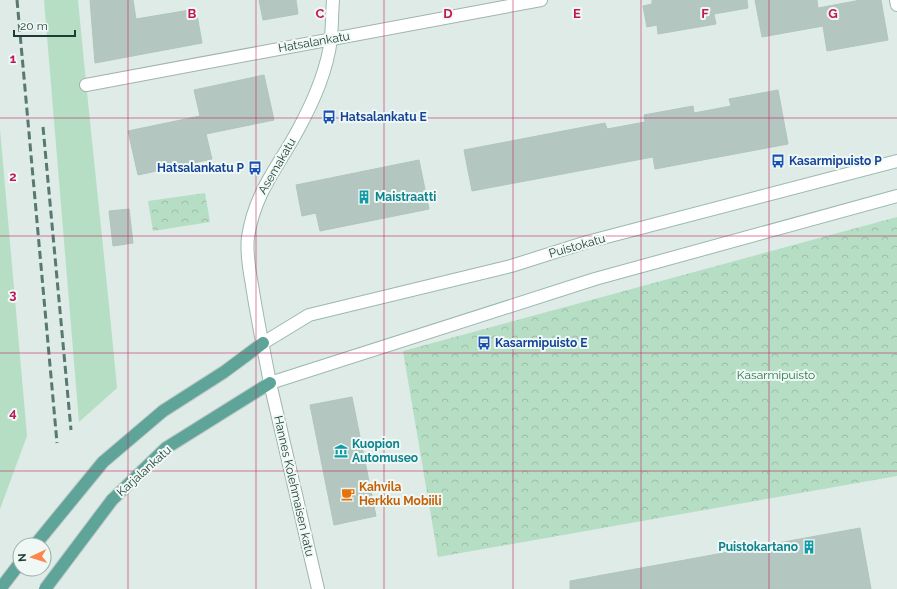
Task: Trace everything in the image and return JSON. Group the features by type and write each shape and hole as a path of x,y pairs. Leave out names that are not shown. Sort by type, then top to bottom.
{"main road":[{"name":"Asemakatu","path":"270,383 248,263 248,238 253,216 261,193 269,177 299,129 322,79 331,40 333,0"},
{"name":"Hatsalankatu","path":"86,85 541,0"},
{"path":"896,0 897,5"},
{"name":"Puistokatu","path":"262,343 310,315 511,266 587,242 897,161"},
{"path":"270,383 595,278 897,196"},
{"path":"42,537 103,462 163,411 224,372 262,343"},
{"name":"Karjalankatu","path":"46,589 112,500 166,448 270,383"},
{"name":"Hannes Kolehmaisen katu","path":"270,383 318,589"},
{"path":"0,589 12,574"}],"green space":[{"path":"44,0 78,0 117,388 79,422"},
{"path":"0,129 27,436 0,509"},
{"path":"205,193 210,222 153,231 148,201"},
{"name":"Kasarmipuisto","path":"897,217 897,476 438,557 403,351"}],"building":[{"path":"90,0 133,0 136,19 196,9 202,43 95,63"},
{"path":"259,0 296,0 298,14 263,20"},
{"path":"652,0 747,0 748,8 714,14 716,24 658,34 657,25 647,27 643,6 652,4"},
{"path":"755,0 817,0 818,8 861,0 881,0 888,40 827,51 823,26 762,37"},
{"path":"264,75 274,120 206,134 212,159 138,175 128,131 200,116 194,90"},
{"path":"778,90 788,144 655,169 653,157 472,191 464,150 605,123 607,129 645,122 644,115 693,106 694,113 731,106 729,99"},
{"name":"Maistraatti","path":"419,160 429,209 320,231 316,213 302,216 296,185"},
{"path":"129,209 133,243 113,246 109,211"},
{"name":"Kuopion Automuseo","path":"352,397 376,516 334,525 310,405"},
{"name":"Puistokartano","path":"860,528 871,589 570,589 570,581"}],"railway":[{"path":"17,0 57,443"},
{"path":"43,127 71,430"}],"place":[{"name":"Hatsalankatu E","path":"329,117"},
{"name":"Kasarmipuisto P","path":"778,161"},
{"name":"Hatsalankatu P","path":"255,168"},
{"name":"Maistraatti","path":"364,197"},
{"name":"Kasarmipuisto E","path":"484,343"},
{"name":"Kuopion Automuseo","path":"341,451"},
{"name":"Kahvila Herkku Mobiili","path":"348,494"},
{"name":"Puistokartano","path":"809,547"}]}
